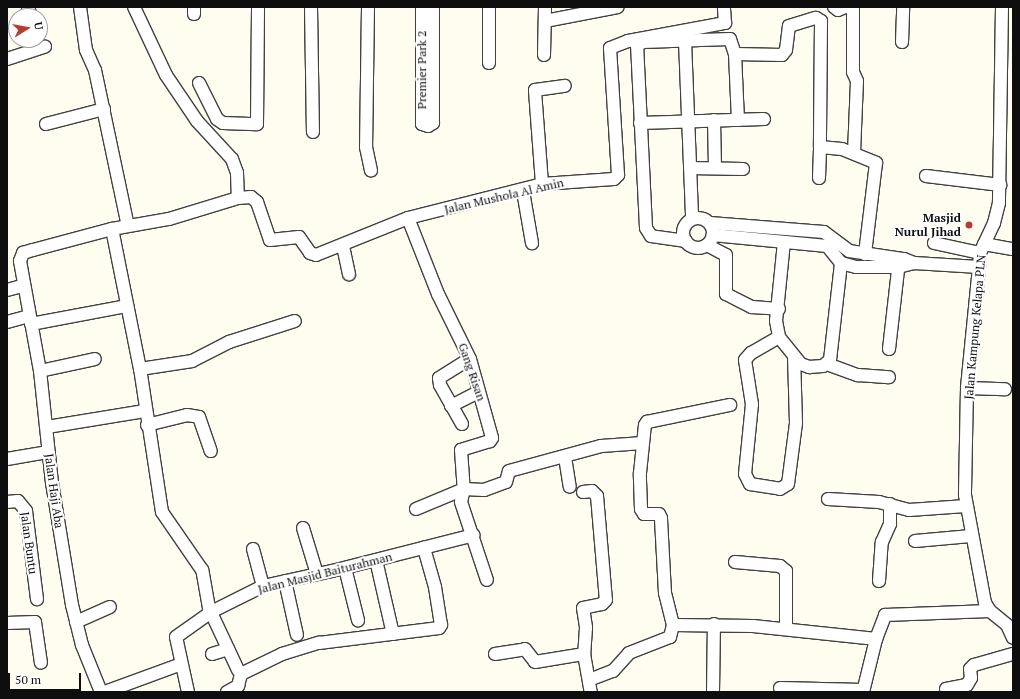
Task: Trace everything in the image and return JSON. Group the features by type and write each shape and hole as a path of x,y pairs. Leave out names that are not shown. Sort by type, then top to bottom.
{"street":[{"path":"80,7 86,50 95,70 128,226"},
{"path":"134,7 166,75 197,121 232,159 237,173 238,198 169,219 112,229 140,369 147,425 162,512 198,564 211,612 238,670"},
{"path":"199,83 217,119 223,123 257,124 258,7"},
{"path":"311,7 313,132"},
{"path":"368,7 366,147 371,170"},
{"name":"Premier Park 2","path":"422,7 422,124 428,126 433,123 433,7"},
{"path":"489,7 489,63"},
{"path":"544,7 544,55"},
{"path":"545,21 618,7"},
{"name":"Jalan Mushola Al Amin","path":"238,198 255,199 270,240 299,237 313,255 342,246 408,218 523,191 542,184 614,178 618,175 610,50 628,41 726,23 724,7"},
{"path":"834,7 838,10 845,7"},
{"path":"853,7 853,72 857,81 854,153"},
{"path":"902,42 903,7"},
{"name":"Jalan Kampung Kelapa PLN","path":"1002,7 1000,185 994,223 982,249 979,267 967,388 966,506 983,595 990,611 1007,625 1013,638"},
{"path":"735,54 782,55 786,50 789,26 816,18 821,21 819,178"},
{"path":"705,229 695,248 681,238 656,238 647,233 637,46 643,42 726,38 732,41 735,54 738,120"},
{"path":"685,41 690,168 705,229 727,257 726,294 752,307 779,309"},
{"path":"7,60 42,48"},
{"path":"542,184 535,90 565,86"},
{"path":"46,124 104,109"},
{"path":"640,123 764,119"},
{"path":"714,120 715,168"},
{"path":"820,147 854,153 876,163 865,254"},
{"path":"690,168 743,169"},
{"path":"926,176 1000,185"},
{"path":"523,191 532,243"},
{"name":"Gang Risan","path":"408,218 438,294 470,359 492,438 490,441 461,450 464,488"},
{"path":"681,238 686,225 784,242 827,246 841,263 856,267 898,263 979,267"},
{"name":"Jalan Haji Aba","path":"101,692 82,645 61,544 48,452 47,427 40,371 22,286 20,261 23,253 112,229"},
{"path":"705,229 824,232 849,251 898,263"},
{"path":"784,242 779,309 776,321 779,337 801,364 809,367 827,364 858,375 888,377"},
{"path":"934,243 982,249 1013,249"},
{"path":"342,246 349,274"},
{"path":"827,364 831,356 841,263"},
{"path":"889,349 898,263"},
{"path":"7,290 22,286"},
{"path":"7,322 127,306"},
{"path":"140,369 192,361 229,342 295,321"},
{"path":"779,337 751,353 745,360 752,404 746,474 750,484 780,489 788,484 796,422 794,356"},
{"path":"40,371 95,359"},
{"path":"462,424 451,406 439,378 470,359"},
{"path":"967,388 1005,389"},
{"path":"451,406 479,392"},
{"path":"583,492 592,491 596,496 606,600 602,604 583,608 586,628 584,654 590,686 613,671 628,653 670,637 673,625 665,593 662,518 659,514 644,514 640,509 643,443 647,422 730,405"},
{"path":"127,406 145,407"},
{"path":"47,427 145,407"},
{"path":"147,425 187,416 199,417 211,451"},
{"path":"416,509 464,488 484,490 506,482 509,470 565,457 601,446 643,443"},
{"path":"7,459 48,452"},
{"path":"565,457 570,487"},
{"path":"464,488 461,502 474,535 487,580"},
{"path":"828,499 890,504 909,510 966,506"},
{"name":"Jalan Buntu","path":"7,502 18,501 26,511 37,599"},
{"path":"879,582 882,542 890,524 890,504"},
{"path":"303,528 317,574"},
{"name":"Jalan Masjid Baiturahman","path":"181,664 176,637 211,612 262,586 345,568 474,535"},
{"path":"916,541 971,536"},
{"path":"227,692 238,686 241,674 282,654 319,643 429,631 441,625 436,587 424,548"},
{"path":"252,549 262,586"},
{"path":"376,560 393,634"},
{"path":"735,562 780,566 786,571 786,629"},
{"path":"345,568 358,620"},
{"path":"285,581 297,634"},
{"path":"76,622 110,608"},
{"path":"780,688 863,691 876,639 884,617 888,614 990,611"},
{"path":"7,623 35,622 41,663"},
{"path":"673,625 714,624 786,629 876,639"},
{"path":"713,692 714,624"},
{"path":"212,654 228,649"},
{"path":"495,654 524,649 535,662 584,654"},
{"path":"946,689 969,683 970,669 974,666 1013,654"},
{"path":"105,692 181,664 188,692"}],"place":[{"name":"Masjid Nurul Jihad","path":"969,225"}]}
